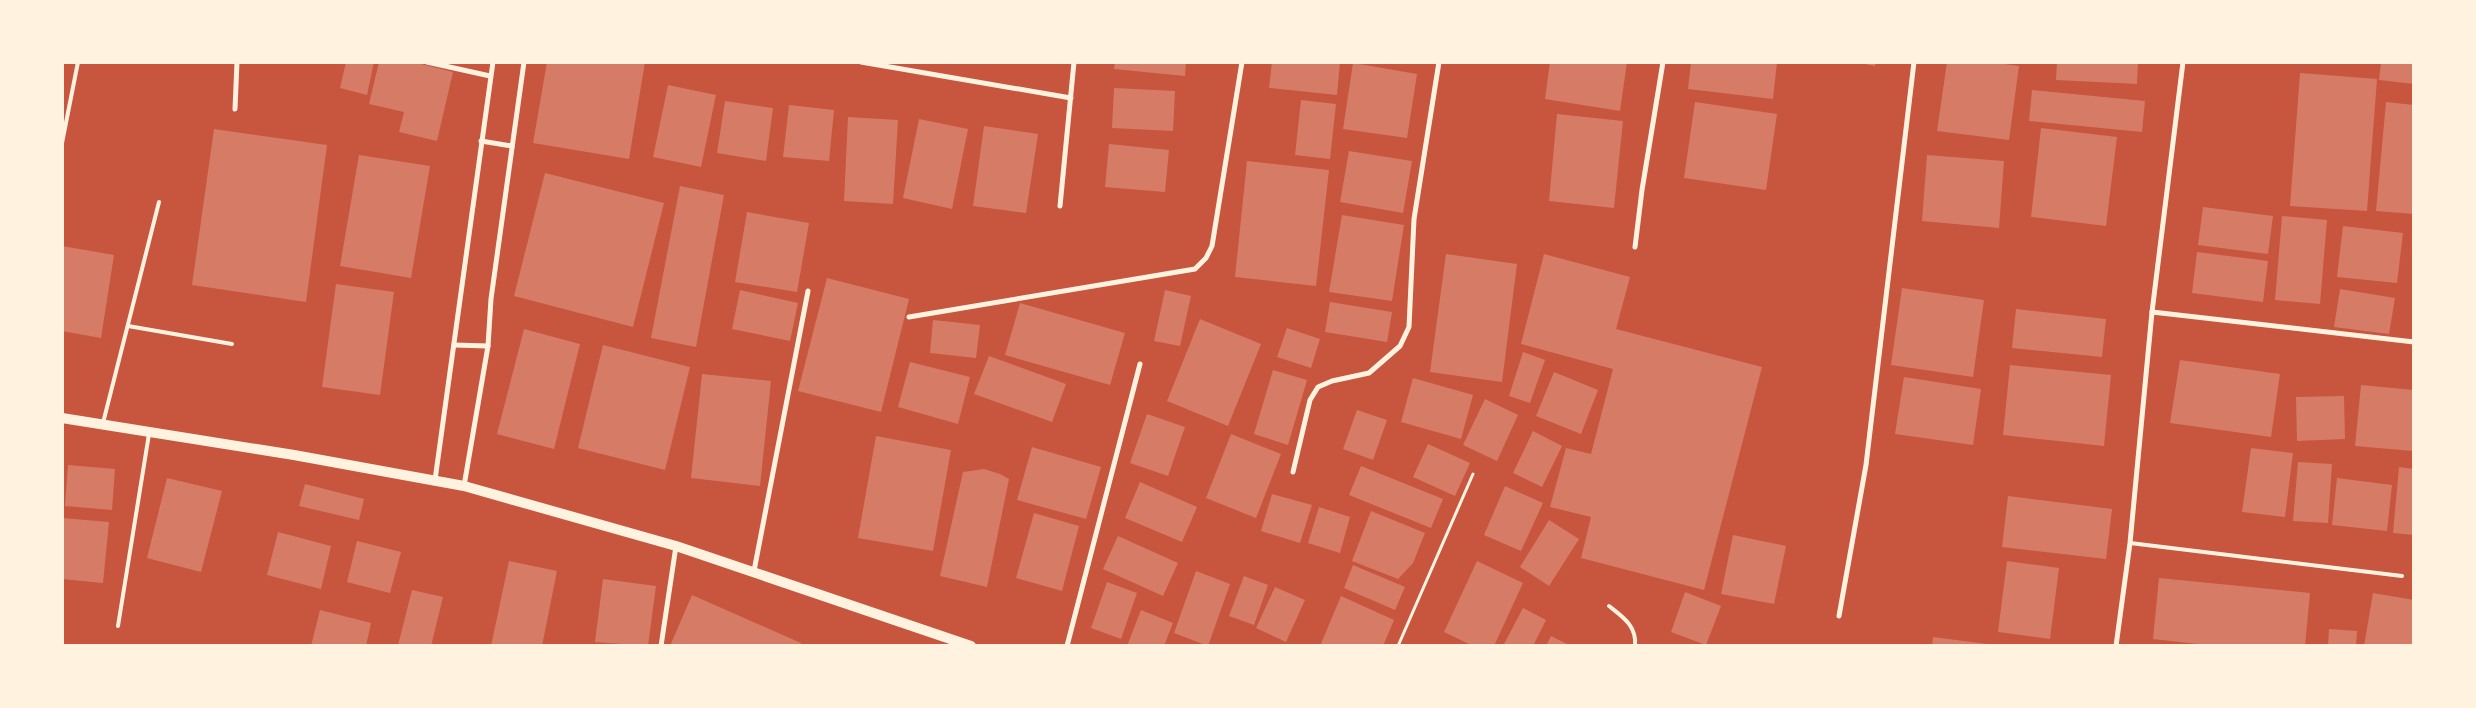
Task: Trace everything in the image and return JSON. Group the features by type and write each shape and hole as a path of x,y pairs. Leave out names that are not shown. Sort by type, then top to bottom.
{"main road":[{"path":"62,418 464,486 676,546 971,646"}],"street":[{"path":"235,109 237,62"},
{"path":"426,62 490,76"},
{"path":"435,480 492,62"},
{"path":"464,486 488,346 491,299 524,62"},
{"path":"861,62 1070,98"},
{"path":"1060,206 1074,62"},
{"path":"909,317 1195,269 1206,258 1212,246 1242,62"},
{"path":"1293,472 1310,400 1318,387 1332,381 1369,373 1400,346 1409,327 1414,220 1439,62"},
{"path":"1635,247 1642,190 1663,62"},
{"path":"1839,616 1867,456 1914,62"},
{"path":"2116,646 2130,543 2152,312 2183,62"},
{"path":"481,141 512,146"},
{"path":"754,571 808,291"},
{"path":"2152,312 2414,342"},
{"path":"454,345 488,346"},
{"path":"1067,646 1140,364"},
{"path":"660,646 676,546"}],"lane":[{"path":"62,143 78,62"},
{"path":"103,424 159,202"},
{"path":"128,326 232,344"},
{"path":"118,626 149,432"},
{"path":"2130,543 2402,576"},
{"path":"1609,606 1631,624 1635,634 1635,646"}],"path":[{"path":"1398,646 1473,474"}],"building":[{"path":"346,62 374,62 367,95 340,88"},
{"path":"379,62 413,62 453,72 437,141 399,132 404,112 369,104"},
{"path":"547,62 645,62 629,159 533,143"},
{"path":"1115,62 1186,62 1185,76 1114,69"},
{"path":"1272,62 1340,62 1337,95 1269,88"},
{"path":"1550,62 1627,62 1620,111 1545,99"},
{"path":"1691,62 1777,62 1773,99 1688,89"},
{"path":"1855,62 1876,62 1875,66"},
{"path":"1947,62 1991,62 2019,66 2009,140 1937,131"},
{"path":"2057,62 2138,62 2137,84 2056,80"},
{"path":"2381,62 2414,62 2414,84 2379,80"},
{"path":"1353,63 1417,74 1407,138 1343,129"},
{"path":"2300,73 2377,79 2367,211 2290,206"},
{"path":"668,85 716,95 701,167 653,157"},
{"path":"1114,88 1175,91 1173,131 1112,128"},
{"path":"2032,90 2145,101 2142,132 2029,121"},
{"path":"1301,100 1336,104 1330,159 1295,155"},
{"path":"725,101 773,108 766,161 717,153"},
{"path":"1695,102 1777,114 1766,190 1684,178"},
{"path":"2386,102 2414,105 2414,214 2376,211"},
{"path":"789,105 834,110 829,161 783,157"},
{"path":"1557,114 1623,121 1614,208 1549,201"},
{"path":"848,117 898,120 893,204 844,201"},
{"path":"919,119 968,129 952,209 903,198"},
{"path":"984,126 1038,134 1026,213 973,206"},
{"path":"2041,128 2117,137 2106,226 2031,217"},
{"path":"214,129 327,145 306,302 192,285"},
{"path":"1109,144 1169,150 1165,192 1105,187"},
{"path":"1349,151 1412,161 1403,213 1340,202"},
{"path":"359,155 430,166 411,278 340,266"},
{"path":"1927,155 2004,161 1999,228 1922,221"},
{"path":"1247,161 1329,170 1316,286 1235,277"},
{"path":"545,173 664,203 633,327 514,296"},
{"path":"680,186 724,195 696,347 651,338"},
{"path":"2203,207 2273,216 2268,254 2198,245"},
{"path":"747,212 809,223 797,292 735,282"},
{"path":"1342,215 1404,225 1392,301 1329,292"},
{"path":"2282,216 2327,220 2320,304 2275,300"},
{"path":"2343,226 2403,233 2397,283 2337,277"},
{"path":"62,246 114,255 101,338 62,331"},
{"path":"2197,252 2268,261 2263,302 2192,293"},
{"path":"1446,254 1517,264 1502,382 1430,372"},
{"path":"1544,254 1630,277 1616,329 1762,367 1704,590 1581,558 1591,517 1550,507 1566,448 1591,454 1613,369 1521,344"},
{"path":"827,278 909,299 881,412 798,391"},
{"path":"336,284 394,292 380,395 322,387"},
{"path":"1902,288 1984,300 1973,377 1891,365"},
{"path":"2340,289 2395,298 2389,334 2334,327"},
{"path":"740,290 798,303 790,341 732,329"},
{"path":"1165,290 1191,296 1180,346 1154,341"},
{"path":"1330,302 1392,312 1387,342 1325,332"},
{"path":"1020,303 1125,333 1110,385 1005,355"},
{"path":"2016,309 2106,319 2102,357 2012,348"},
{"path":"1200,319 1261,344 1228,426 1167,401"},
{"path":"933,320 980,325 976,358 930,353"},
{"path":"1287,328 1320,339 1311,368 1277,357"},
{"path":"524,329 580,344 554,449 497,434"},
{"path":"603,345 690,367 665,470 578,448"},
{"path":"1523,352 1545,360 1530,403 1509,396"},
{"path":"989,356 1066,384 1052,422 974,394"},
{"path":"2180,360 2280,374 2271,437 2170,423"},
{"path":"910,362 970,377 958,424 898,407"},
{"path":"2010,365 2111,375 2104,446 2003,435"},
{"path":"1273,370 1307,380 1288,445 1254,434"},
{"path":"1554,372 1598,390 1581,434 1536,416"},
{"path":"702,374 771,381 760,486 691,478"},
{"path":"1904,377 1981,389 1973,445 1895,434"},
{"path":"1413,378 1473,395 1461,439 1401,422"},
{"path":"2361,385 2414,390 2413,451 2355,446"},
{"path":"2344,396 2345,439 2297,441 2296,397"},
{"path":"1485,399 1518,415 1497,461 1463,445"},
{"path":"1357,410 1387,420 1373,460 1343,449"},
{"path":"1147,414 1185,427 1168,476 1130,463"},
{"path":"1533,431 1562,446 1542,487 1513,473"},
{"path":"1231,434 1281,454 1256,518 1206,498"},
{"path":"876,436 951,450 933,551 858,538"},
{"path":"1428,444 1470,463 1455,496 1413,477"},
{"path":"1032,447 1101,467 1086,519 1017,500"},
{"path":"2251,448 2293,453 2285,517 2242,512"},
{"path":"2298,462 2332,464 2328,523 2293,521"},
{"path":"68,465 115,469 112,510 65,506"},
{"path":"1361,466 1443,499 1431,528 1349,495"},
{"path":"2399,467 2414,469 2414,535 2393,533"},
{"path":"984,469 1009,479 987,587 940,576 963,472"},
{"path":"167,478 222,491 201,572 147,558"},
{"path":"2337,478 2392,485 2387,531 2332,525"},
{"path":"1140,482 1197,507 1182,542 1125,518"},
{"path":"305,484 364,499 359,520 299,506"},
{"path":"1505,486 1543,503 1521,551 1484,535"},
{"path":"1272,494 1312,505 1300,543 1261,531"},
{"path":"2008,496 2112,509 2106,559 2002,547"},
{"path":"1319,507 1350,517 1340,553 1308,543"},
{"path":"1371,511 1425,533 1413,563 1398,579 1352,561"},
{"path":"1034,513 1079,526 1062,591 1016,578"},
{"path":"62,518 109,522 103,583 62,579"},
{"path":"1549,520 1579,539 1549,586 1520,567"},
{"path":"278,532 331,546 321,589 267,575"},
{"path":"1733,535 1786,546 1774,604 1721,594"},
{"path":"1118,536 1178,563 1163,596 1103,569"},
{"path":"357,541 401,552 390,593 347,582"},
{"path":"509,561 557,571 542,646 491,646"},
{"path":"1477,561 1523,583 1494,646 1473,646 1444,632"},
{"path":"2007,561 2059,568 2050,639 1998,632"},
{"path":"1353,565 1405,587 1395,610 1344,588"},
{"path":"1196,571 1230,584 1208,646 1174,633"},
{"path":"1244,576 1268,585 1254,625 1229,616"},
{"path":"2159,578 2310,593 2305,646 2216,646 2153,639"},
{"path":"603,579 656,586 648,646 595,642"},
{"path":"1107,582 1137,593 1121,639 1091,628"},
{"path":"1275,587 1305,600 1286,642 1256,628"},
{"path":"412,590 443,597 431,646 398,645"},
{"path":"1685,592 1721,606 1706,645 1671,632"},
{"path":"2373,593 2414,600 2412,646 2364,646"},
{"path":"692,595 801,643 800,646 670,646"},
{"path":"1341,596 1394,620 1383,646 1320,646"},
{"path":"1523,608 1546,620 1533,646 1503,646"},
{"path":"320,610 371,623 366,646 311,646"},
{"path":"1141,610 1173,623 1164,646 1127,646"},
{"path":"2329,629 2357,631 2356,646 2328,646"},
{"path":"1551,636 1571,646 1546,646"},
{"path":"1933,637 1987,644 1987,646 1932,646"}]}
